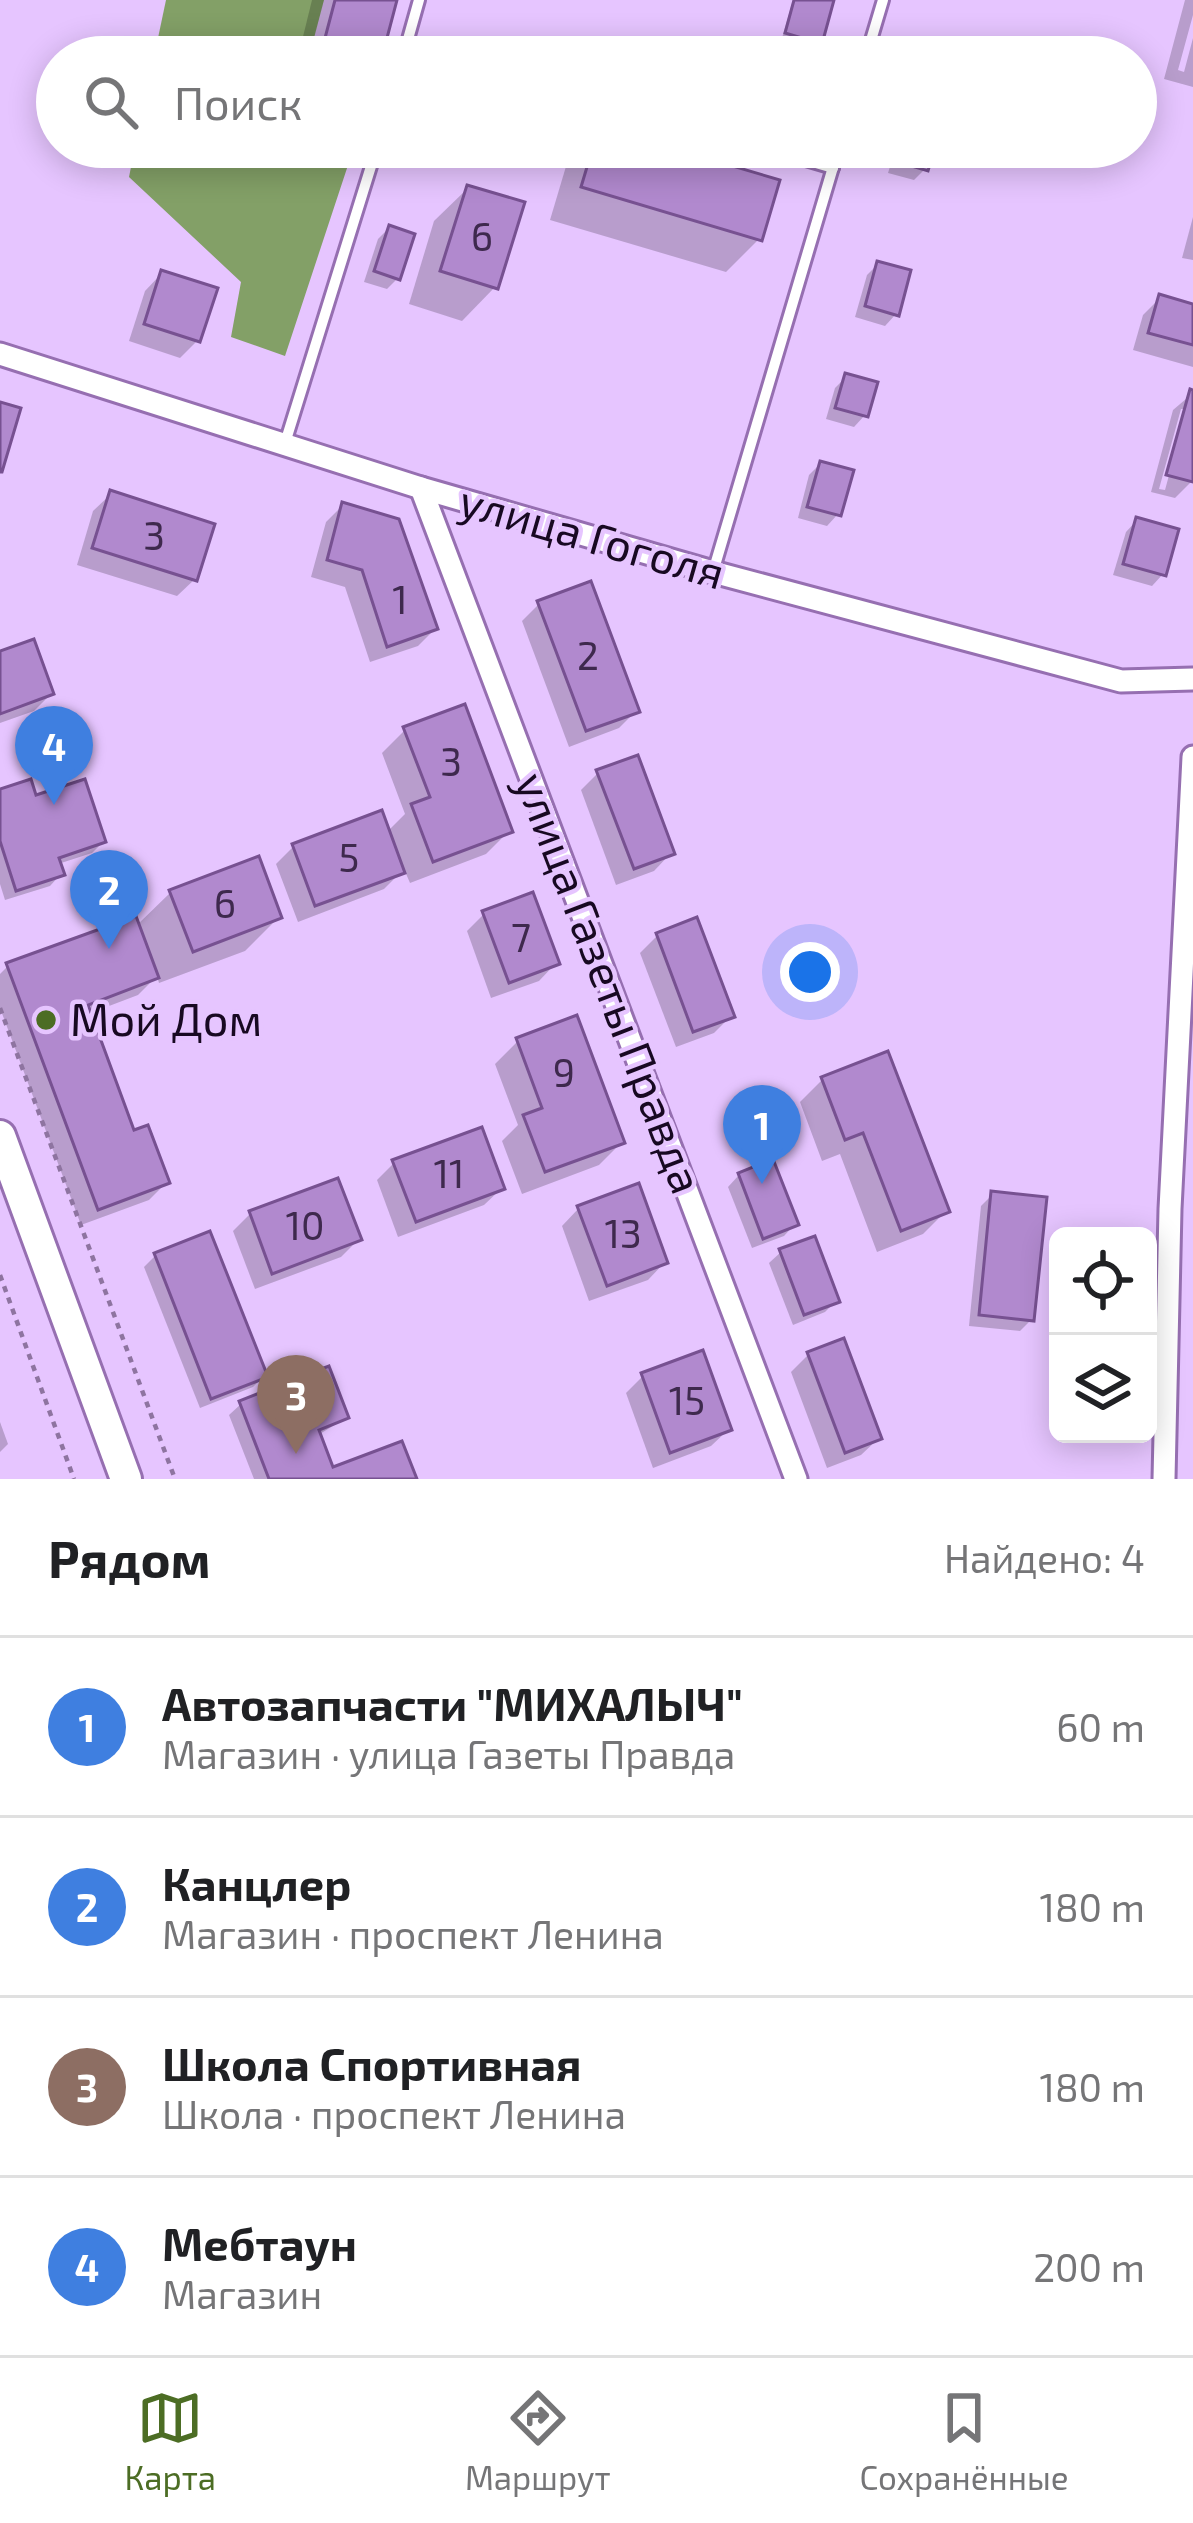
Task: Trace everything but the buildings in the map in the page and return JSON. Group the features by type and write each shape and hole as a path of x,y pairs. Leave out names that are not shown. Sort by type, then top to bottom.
{"main road":[{"path":"0,1136 126,1479"}],"street":[{"name":"улица Гоголя","path":"0,354 421,488 713,572 1121,681 1193,679"},
{"name":"улица Газеты Правда","path":"421,488 796,1479"},
{"path":"1164,1479 1169,1209 1193,757"}],"lane":[{"path":"409,36 419,0"},
{"path":"872,36 883,0"},
{"path":"285,443 370,168"},
{"path":"713,572 833,168"}],"path":[{"path":"0,1008 175,1479"},
{"path":"0,1275 74,1479"}],"green space":[{"path":"166,0 324,0 315,36 158,36"},
{"path":"131,168 347,168 285,356 231,337 241,282 129,177"}],"place":[{"name":"Мебтаун","path":"54,805"},
{"name":"Канцлер","path":"109,949"},
{"name":"Мой Дом","path":"46,1020"},
{"name":"Автозапчасти \"МИХАЛЫЧ\"","path":"762,1184"},
{"name":"Школа Спортивная","path":"296,1454"}]}
